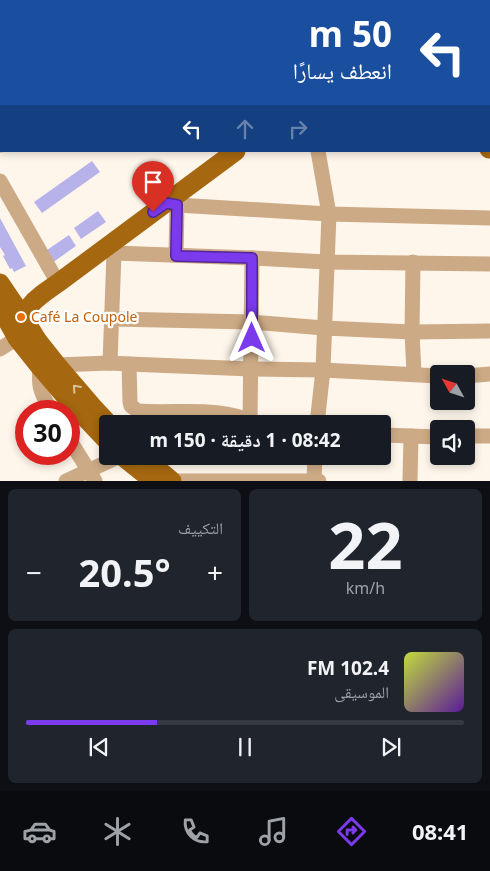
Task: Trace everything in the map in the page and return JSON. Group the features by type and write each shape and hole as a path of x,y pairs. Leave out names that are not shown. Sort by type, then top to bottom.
{"main road":[{"path":"17,338 23,317 29,306 37,298 114,247 235,152"},
{"path":"0,283 38,341 48,366 71,403 99,433"},
{"path":"0,308 17,338 100,415"},
{"path":"133,465 153,481"},
{"path":"153,465 172,481"}],"street":[{"path":"318,152 329,214 323,370 318,415"},
{"path":"0,181 58,283"},
{"path":"176,256 171,204 329,214 490,218"},
{"path":"110,363 114,247 176,256 326,262 490,264"},
{"path":"252,258 251,369 254,415"},
{"path":"413,262 412,332 414,374"},
{"path":"112,319 252,322 412,332 490,331"},
{"path":"0,348 17,338"},
{"path":"45,400 41,392 39,378 48,366 110,363 430,375"},
{"path":"129,364 130,402 131,406 138,411 216,412 236,415"},
{"path":"475,375 490,374"},
{"path":"391,435 430,437"},
{"path":"410,481 412,436"},
{"path":"475,436 490,436"},
{"path":"80,457 92,476"},
{"path":"66,481 92,476 108,465"},
{"path":"314,481 315,465"},
{"path":"172,481 319,481"}],"building":[{"path":"92,161 100,172 42,213 34,202"},
{"path":"98,211 106,222 81,239 74,228"},
{"path":"0,218 26,266 14,272 12,268 10,269 0,247"},
{"path":"69,235 76,246 52,263 44,252"}],"place":[{"name":"Café La Coupole","path":"21,317"}],"route":[{"path":"153,212 166,203 177,205 176,256 252,258 252,338"}]}
